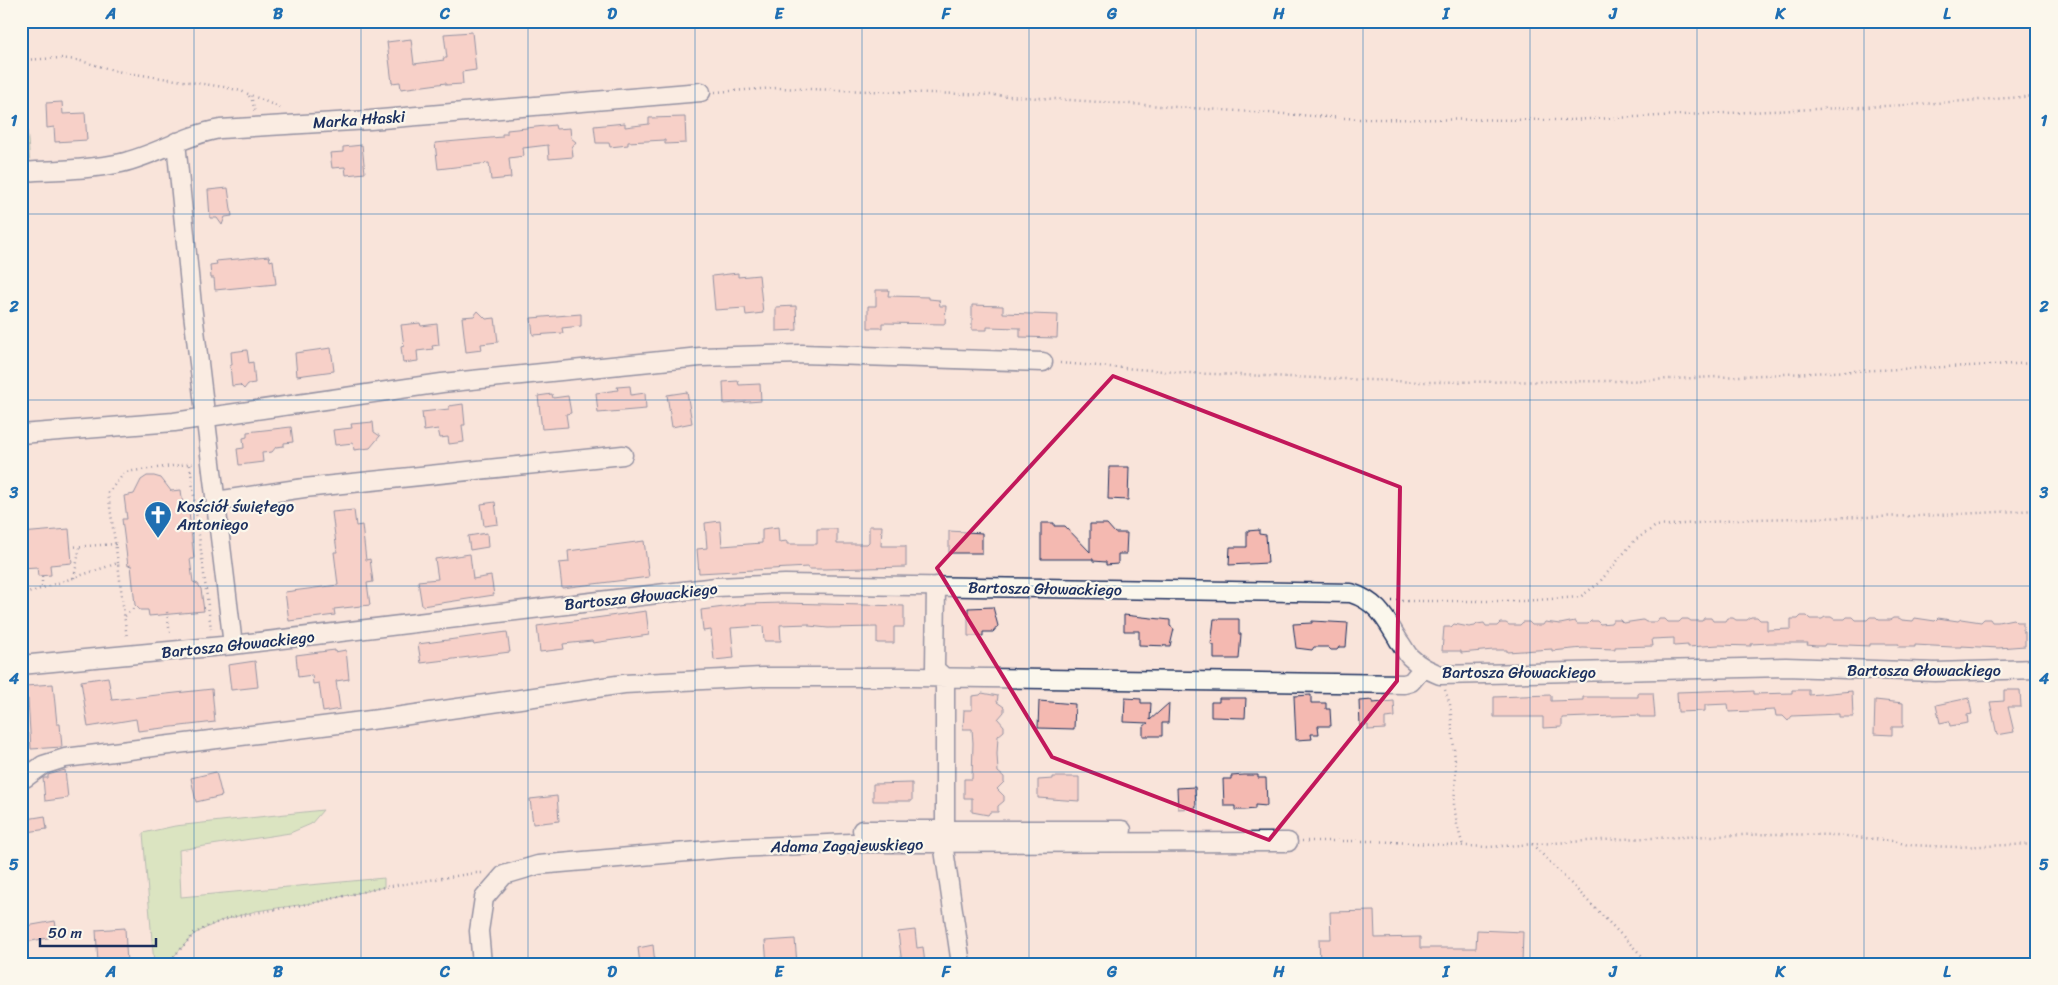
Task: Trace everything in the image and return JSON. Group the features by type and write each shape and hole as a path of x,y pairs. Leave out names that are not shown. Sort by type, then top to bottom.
{"street":[{"name":"Marka Hłaski","path":"21,172 86,168 122,162 200,133 228,128 370,120 701,92"},
{"path":"176,142 233,645"},
{"path":"21,434 206,418 442,383 700,357 802,354 1043,362"},
{"path":"216,501 304,488 623,455"},
{"name":"Bartosza Głowackiego","path":"21,666 233,645 716,587 784,584 1352,593 1370,601 1381,612 1408,656 1423,668 1440,675 1786,668 1935,672 2037,669"},
{"path":"936,586 935,669 945,678 944,836 961,964"},
{"path":"21,778 26,778 42,765 65,758 395,718 624,684 762,677 1404,684 1412,682 1423,668"},
{"path":"862,830 944,836"},
{"name":"Adama Zagajewskiego","path":"504,875 538,865 678,852 944,836 1289,836"},
{"path":"482,964 479,931 484,898 504,875"}],"path":[{"path":"21,60 60,58 77,60 121,72 224,87 241,91 289,112"},
{"path":"701,92 777,88 984,94 1360,119 1560,120 1713,115 2037,96"},
{"path":"1043,362 1188,373 1420,382 1626,381 2037,363"},
{"path":"127,639 108,493 125,472 200,463"},
{"path":"190,464 211,629"},
{"path":"1370,601 1522,601 1580,596 1598,584 1635,540 1656,526 1752,519 1919,516 2037,510"},
{"path":"70,547 116,544"},
{"path":"74,578 80,546"},
{"path":"26,647 21,595 118,563"},
{"path":"42,576 42,588"},
{"path":"125,616 136,606"},
{"path":"167,612 170,634"},
{"path":"1440,675 1450,704 1456,772 1454,804 1463,846"},
{"path":"1289,836 1487,847 1773,834 1854,836 1908,845 2037,844"},
{"path":"1532,844 1650,964"},
{"path":"166,964 194,934 208,926 232,917 313,903 384,887 474,873 504,875"}],"highlighted area":[{"path":"1113,376 1400,487 1397,681 1269,840 1052,757 937,568"}],"green space":[{"path":"21,74 24,92 30,164 21,164"},
{"path":"323,810 311,824 290,833 179,850 181,897 384,878 384,887 313,903 256,911 220,921 194,934 167,964 154,964 143,833 175,826"}],"building":[{"path":"472,32 476,70 462,72 463,84 446,85 446,83 401,89 400,82 392,83 387,42 411,39 414,64 447,58 444,34"},
{"path":"62,102 63,114 85,113 87,140 55,142 54,127 47,128 46,103"},
{"path":"685,117 686,143 665,144 665,140 628,142 628,145 610,147 609,143 596,143 594,126 625,123 625,127 649,124 649,118"},
{"path":"555,125 556,129 570,128 571,138 576,142 572,147 573,157 549,159 548,145 523,148 524,156 509,158 511,178 491,180 489,163 438,169 435,143 502,137 502,134 507,134 507,130"},
{"path":"362,145 365,173 346,175 345,167 332,168 330,153 343,152 343,147"},
{"path":"228,188 232,216 225,217 222,225 217,218 210,218 208,190"},
{"path":"269,256 270,261 273,260 276,284 215,290 214,278 211,278 210,265 217,264 216,261"},
{"path":"738,273 738,277 759,275 763,313 746,315 745,308 715,310 712,276"},
{"path":"876,290 889,290 888,296 929,297 929,299 939,300 940,306 946,306 945,324 882,323 882,328 868,328 868,306 876,306"},
{"path":"972,305 1003,306 1003,313 1058,315 1057,338 1020,337 1020,328 987,327 987,330 972,330"},
{"path":"796,306 797,330 776,331 776,307"},
{"path":"478,311 486,319 495,318 498,342 481,344 482,350 466,352 462,317 474,316"},
{"path":"581,314 581,326 562,328 563,333 533,335 531,318"},
{"path":"420,323 421,326 437,324 439,345 432,346 433,349 417,351 418,361 403,363 401,347 404,346 401,325"},
{"path":"331,348 334,371 297,376 295,353"},
{"path":"247,350 249,363 253,362 255,383 248,384 244,389 240,385 232,386 231,352"},
{"path":"738,381 739,385 760,384 761,401 724,404 723,382"},
{"path":"630,386 631,395 645,393 646,409 598,413 596,393 618,390 617,387"},
{"path":"687,392 692,423 672,427 667,395"},
{"path":"552,394 553,398 568,396 571,413 566,414 568,427 542,429 538,396"},
{"path":"463,404 465,425 462,425 464,442 449,444 448,437 440,438 438,429 424,431 422,412 449,409 449,406"},
{"path":"373,422 374,432 380,436 370,448 354,450 353,443 335,445 333,430 352,428 351,424"},
{"path":"291,427 293,442 284,443 284,446 276,447 272,452 262,453 263,462 239,465 237,449 244,448 243,438 247,437 247,432"},
{"path":"1109,467 1129,467 1128,500 1108,499"},
{"name":"Kościół świętego Antoniego","path":"147,476 161,478 171,491 181,490 184,513 189,512 194,559 190,559 193,582 198,584 201,589 204,611 149,616 148,610 140,610 135,605 131,565 128,566 122,519 127,519 124,496 134,494 141,480"},
{"path":"495,502 498,524 484,526 481,504"},
{"path":"354,510 356,526 362,525 366,560 370,559 373,582 367,583 370,605 334,609 335,615 289,621 285,592 338,585 334,552 337,552 332,512"},
{"path":"720,521 722,546 762,543 762,529 778,527 779,542 787,541 787,544 817,544 817,529 837,529 837,544 867,544 869,542 869,526 882,526 881,546 906,546 906,567 808,569 808,567 699,573 697,549 707,548 705,523"},
{"path":"1041,523 1054,523 1054,526 1065,526 1090,552 1090,524 1107,524 1115,533 1127,533 1126,554 1118,554 1118,564 1106,565 1106,562 1093,561 1093,559 1041,559"},
{"path":"69,529 72,563 50,565 51,575 38,576 37,567 21,568 21,533"},
{"path":"1259,530 1259,534 1266,535 1268,563 1229,565 1230,547 1247,547 1247,531"},
{"path":"949,531 982,533 982,553 949,553"},
{"path":"487,533 488,547 470,550 468,536"},
{"path":"644,541 649,577 562,588 559,563 569,562 568,551"},
{"path":"470,554 473,579 491,576 494,595 422,606 418,581 438,579 435,559"},
{"path":"747,604 904,606 904,627 894,627 894,643 877,643 877,627 828,628 809,626 809,624 780,625 781,641 764,641 763,626 731,628 734,658 714,660 711,630 703,631 701,610"},
{"path":"993,607 998,626 993,632 983,632 983,636 968,636 968,608"},
{"path":"646,611 649,635 593,643 592,641 563,644 564,649 540,652 537,626"},
{"path":"1124,615 1170,620 1170,626 1174,629 1170,646 1139,645 1139,631 1124,631"},
{"path":"1801,616 1807,616 1810,619 1831,617 1834,619 1845,619 1853,617 1856,620 1867,620 1870,617 1876,617 1879,620 1899,618 1913,621 1915,618 1935,621 1938,618 1981,622 1984,619 1998,622 2013,619 2016,622 2023,622 2025,646 1998,648 1915,645 1915,647 1898,647 1899,644 1870,644 1870,646 1825,644 1824,646 1816,646 1807,645 1808,643 1770,643 1751,644 1751,646 1719,645 1688,647 1688,645 1674,646 1674,638 1652,639 1653,646 1615,647 1615,649 1583,648 1507,652 1507,650 1493,650 1461,653 1461,651 1442,651 1444,627 1451,627 1454,624 1469,627 1484,623 1486,626 1497,626 1500,623 1520,625 1523,622 1529,622 1532,625 1543,625 1545,622 1560,624 1575,621 1577,624 1588,624 1591,621 1597,621 1600,624 1611,623 1613,620 1620,620 1623,623 1643,620 1646,622 1657,622 1659,619 1665,619 1668,622 1679,622 1682,619 1702,621 1704,618 1711,618 1713,621 1725,621 1727,618 1747,620 1751,617 1757,617 1760,620 1767,620 1767,630 1791,629 1791,619 1798,619"},
{"path":"1214,619 1239,619 1239,634 1241,634 1239,659 1214,659 1214,645 1211,645"},
{"path":"1312,621 1348,623 1346,647 1339,647 1337,650 1331,650 1328,647 1314,647 1312,650 1296,648 1293,624 1312,623"},
{"path":"507,632 510,652 421,663 418,644"},
{"path":"335,650 335,652 346,650 349,679 336,681 340,709 323,712 319,683 313,684 312,675 298,677 296,655"},
{"path":"255,661 258,687 231,690 228,665"},
{"path":"108,677 112,700 212,689 215,722 138,731 136,719 88,727 81,681"},
{"path":"53,684 57,724 60,724 62,747 31,749 28,699 26,698 25,686"},
{"path":"1736,690 1736,692 1754,691 1754,694 1792,693 1792,690 1809,690 1809,695 1852,691 1853,717 1839,717 1839,714 1792,716 1788,721 1783,716 1776,716 1775,710 1729,712 1728,704 1705,705 1705,711 1678,712 1677,692"},
{"path":"2004,690 2020,690 2021,707 2008,707 2014,732 1997,735 1990,702 2004,701"},
{"path":"982,693 998,696 997,702 1004,707 1004,712 998,719 1004,726 1004,731 998,736 997,754 998,772 1004,777 1004,782 997,789 1004,796 1004,801 998,806 998,812 990,812 988,815 972,812 972,798 964,798 964,779 972,779 973,743 972,729 963,729 964,710 972,710 972,696"},
{"path":"1638,693 1653,693 1655,717 1639,717 1639,715 1562,718 1562,727 1543,728 1543,717 1494,717 1494,697 1551,695 1551,701 1583,700 1583,697 1638,697"},
{"path":"1311,695 1311,703 1326,703 1326,709 1330,709 1331,726 1318,726 1319,734 1311,734 1312,739 1296,740 1294,696"},
{"path":"1125,698 1141,699 1141,703 1151,703 1150,720 1169,703 1168,723 1162,723 1162,736 1143,736 1143,727 1148,723 1124,722"},
{"path":"1219,698 1246,698 1245,718 1211,717 1211,702 1219,702"},
{"path":"1969,698 1972,714 1967,715 1968,723 1950,726 1949,721 1940,723 1936,705"},
{"path":"1373,700 1373,703 1394,701 1395,717 1385,718 1385,729 1368,730 1368,725 1360,726 1359,701"},
{"path":"1875,700 1903,703 1903,727 1892,727 1892,735 1874,734"},
{"path":"1039,701 1075,704 1074,729 1038,728"},
{"path":"65,770 68,798 45,801 43,778 48,778 48,775"},
{"path":"216,772 222,796 196,802 191,778"},
{"path":"1244,775 1258,775 1258,778 1266,778 1267,806 1255,805 1255,809 1235,810 1235,806 1224,806 1223,779"},
{"path":"1053,777 1079,777 1079,801 1038,798 1038,780 1053,779"},
{"path":"912,783 912,801 873,801 873,784"},
{"path":"1195,787 1196,808 1178,809 1177,788"},
{"path":"557,796 559,821 533,824 530,799"},
{"path":"45,816 47,829 21,833 21,820"},
{"path":"1374,911 1375,938 1420,937 1420,948 1476,948 1477,930 1523,932 1522,964 1320,964 1319,939 1331,939 1330,912"},
{"path":"55,921 58,936 21,943 21,927"},
{"path":"125,928 127,964 98,964 96,930"},
{"path":"915,930 917,948 923,947 925,964 902,964 898,932"},
{"path":"795,939 797,964 767,964 765,941"},
{"path":"653,945 655,964 640,964 638,948"}],"place":[{"name":"Kościół świętego Antoniego","path":"158,539"}]}
